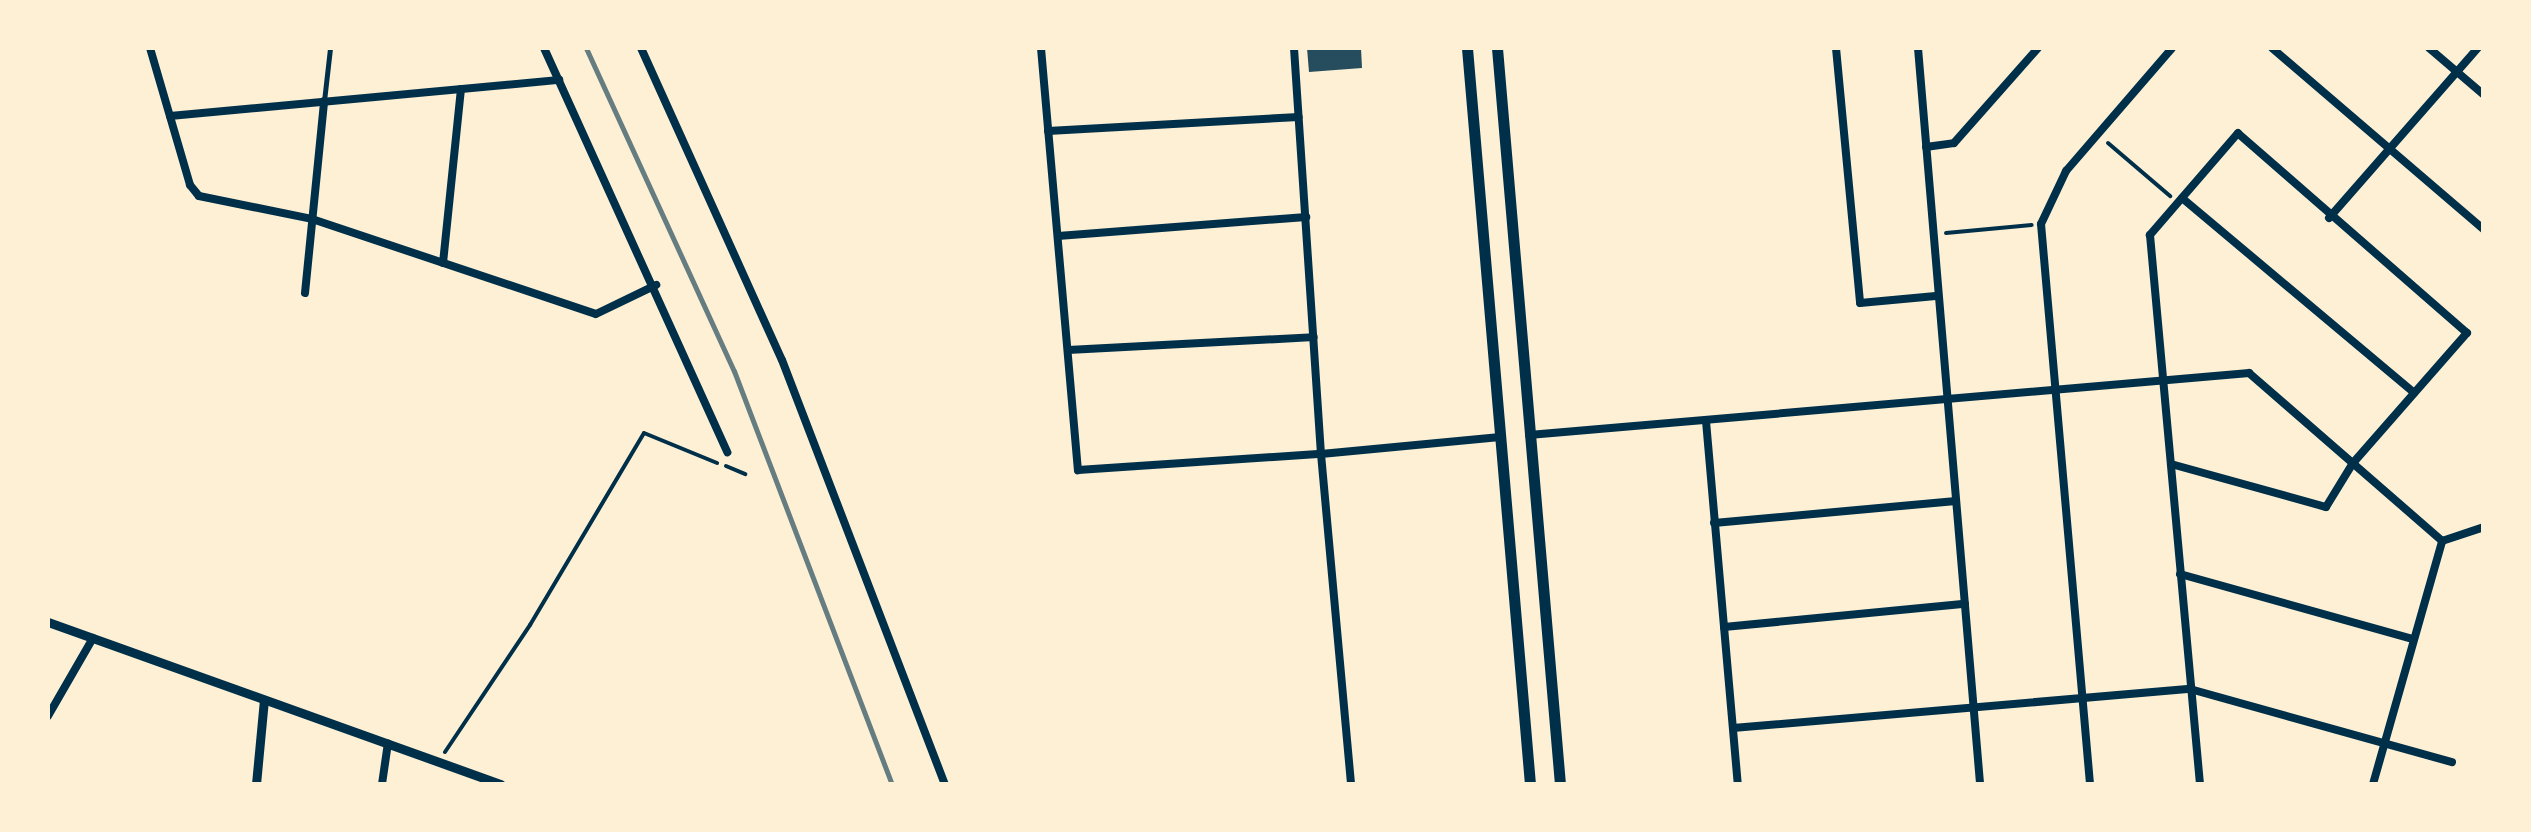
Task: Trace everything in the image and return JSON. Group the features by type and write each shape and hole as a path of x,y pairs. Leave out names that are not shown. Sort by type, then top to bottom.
{"main road":[{"path":"1466,48 1530,784"},
{"path":"1497,48 1560,784"}],"street":[{"path":"150,48 200,196 312,220 596,314 656,285"},
{"path":"305,293 330,48"},
{"path":"544,48 656,285 727,452"},
{"path":"641,48 774,342 945,784"},
{"path":"1041,48 1078,470 1321,454 1500,436"},
{"path":"1294,48 1321,454 1351,784"},
{"path":"1836,48 1860,303 1936,296"},
{"path":"1918,48 1980,784"},
{"path":"1926,146 1954,143 2038,48"},
{"path":"2090,784 2041,224 2058,183 2172,48"},
{"path":"2272,48 2484,230"},
{"path":"2429,48 2484,94"},
{"path":"2329,218 2478,48"},
{"path":"170,116 560,80"},
{"path":"442,263 461,88"},
{"path":"1048,131 1299,117"},
{"path":"2171,464 2326,506 2353,463 2467,333 2329,218 2238,134 2150,235 2200,784"},
{"path":"2180,200 2414,393"},
{"path":"1058,236 1306,217"},
{"path":"1068,350 1314,337"},
{"path":"1529,435 2249,373 2442,542"},
{"path":"1706,420 1738,784"},
{"path":"1714,523 1956,500"},
{"path":"2442,542 2484,527"},
{"path":"2372,784 2442,542"},
{"path":"2180,574 2413,639"},
{"path":"1724,627 1964,604"},
{"path":"48,622 501,784"},
{"path":"48,716 93,638"},
{"path":"1733,728 2190,689 2452,762"},
{"path":"256,784 264,700"},
{"path":"382,784 388,743"}],"path":[{"path":"2097,134 2180,200"},
{"path":"1932,235 2041,224"},
{"path":"438,762 530,626 644,433 745,474"}],"building":[{"path":"1307,48 1361,48 1362,68 1309,72"}],"railway":[{"path":"586,48 734,371 892,784"}]}
